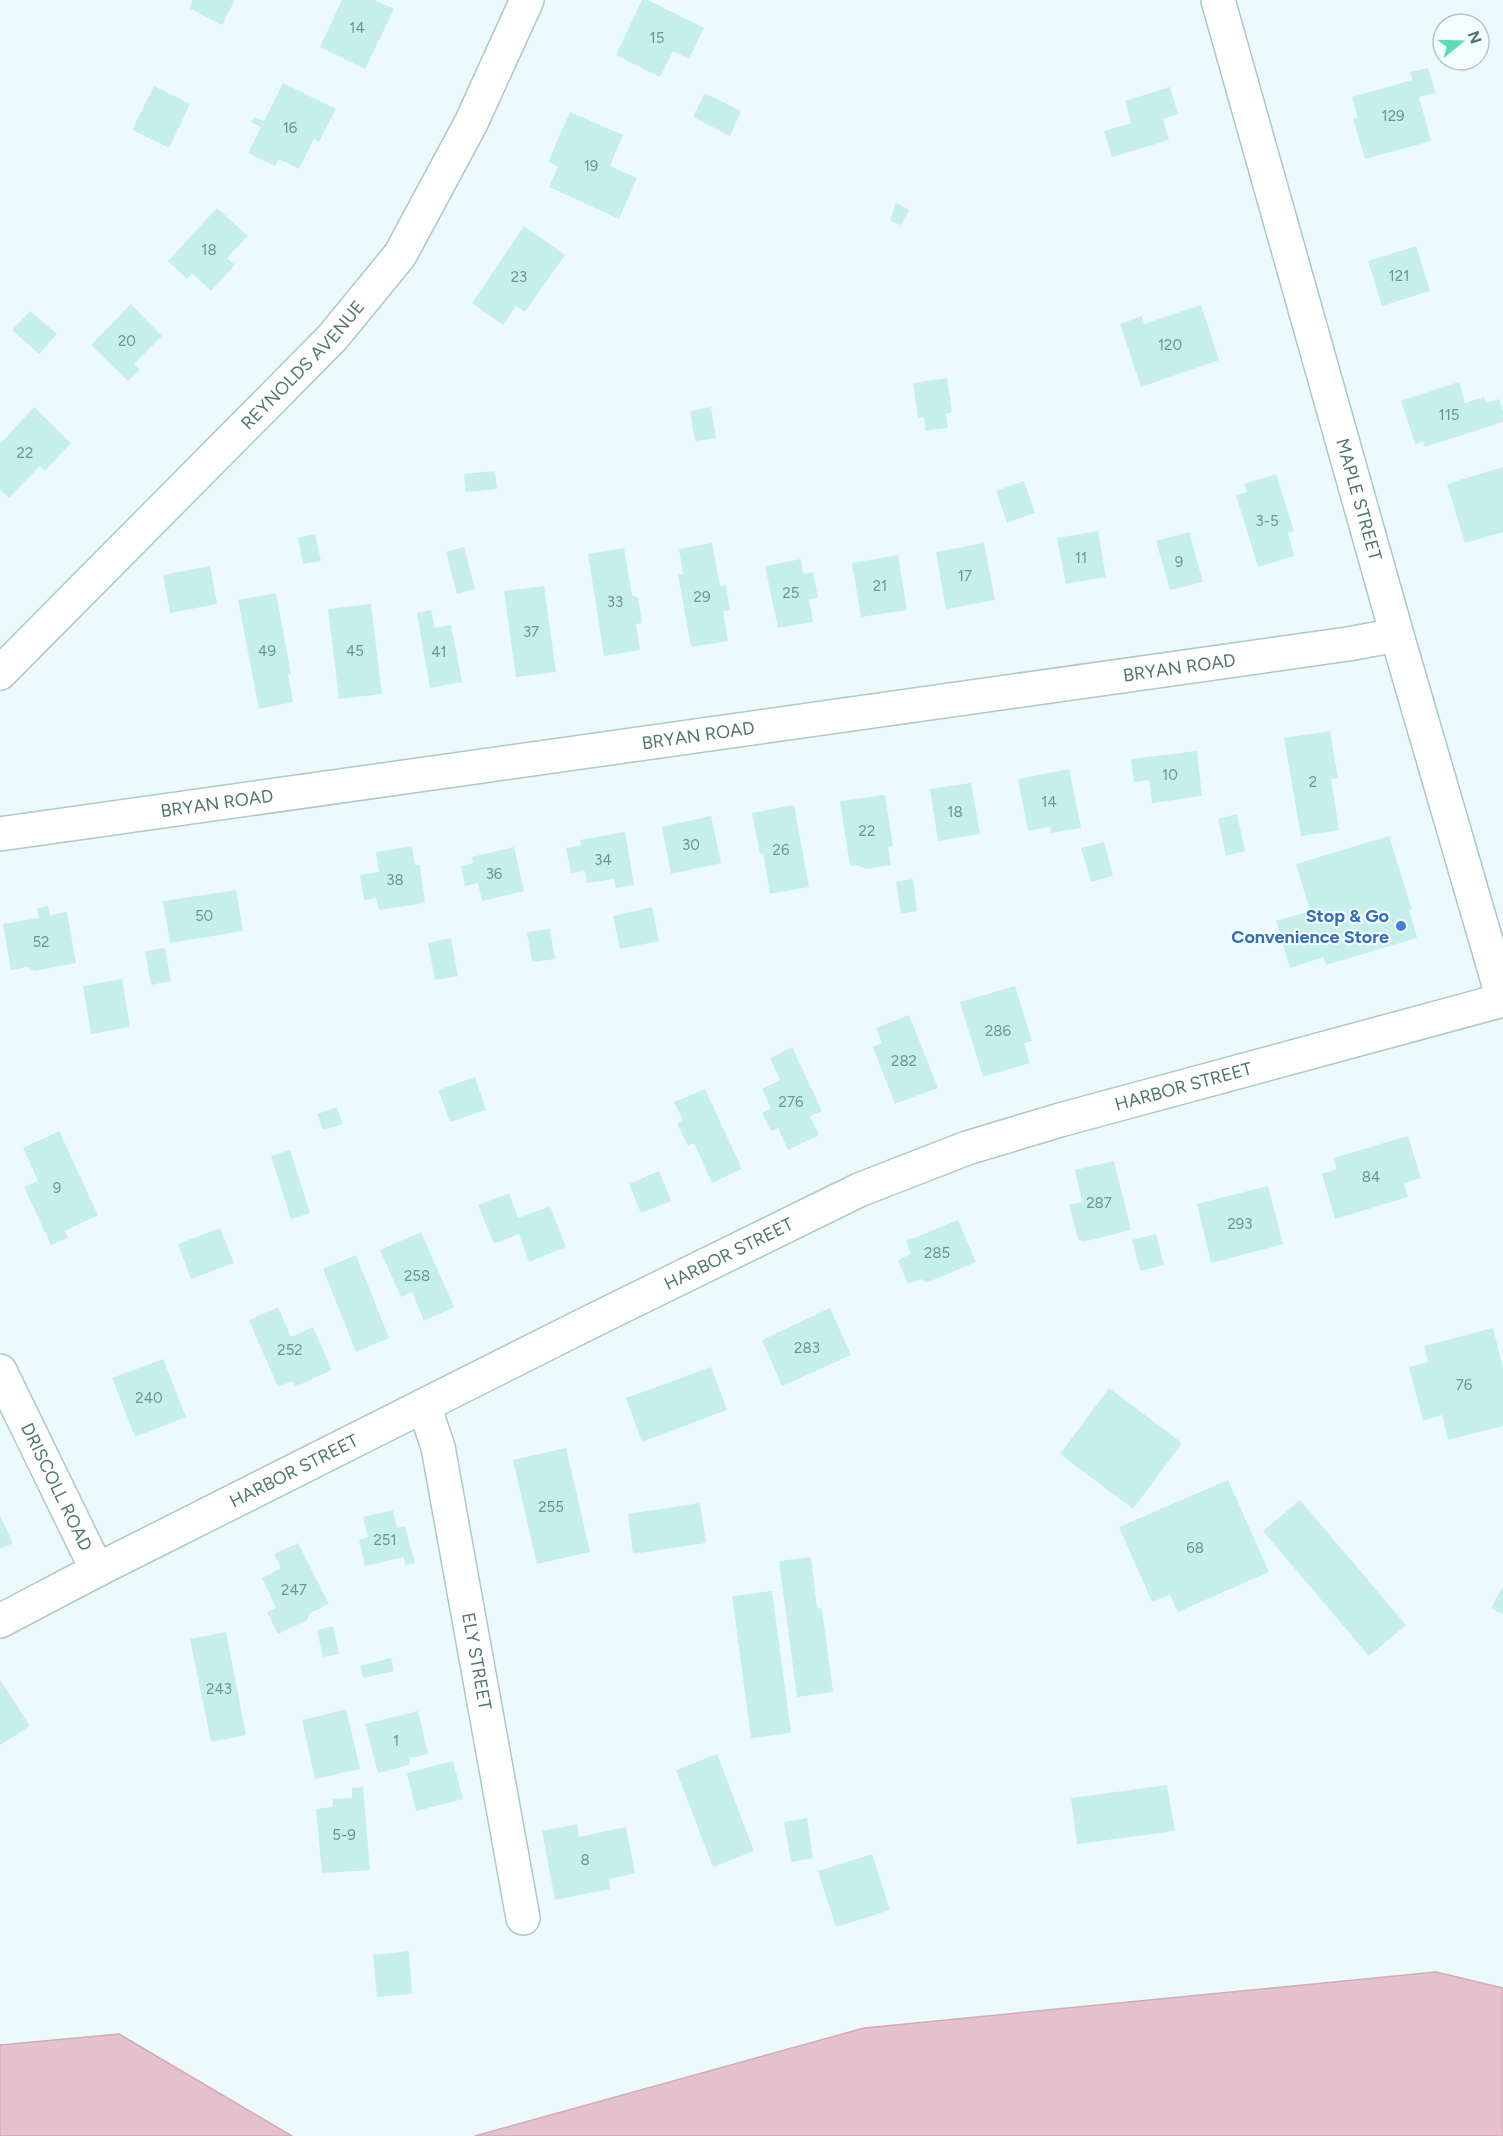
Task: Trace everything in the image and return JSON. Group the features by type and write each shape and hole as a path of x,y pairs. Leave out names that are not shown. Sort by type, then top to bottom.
{"street":[{"name":"REYNOLDS AVENUE","path":"0,673 332,338 400,255 471,123 527,0"},
{"name":"MAPLE STREET","path":"1218,0 1397,635 1503,999"},
{"name":"BRYAN ROAD","path":"0,834 1361,642 1397,635"},
{"name":"HARBOR STREET","path":"0,1621 97,1570 859,1190 967,1148 1060,1120 1503,999"},
{"name":"DRISCOLL ROAD","path":"0,1371 97,1570"},
{"name":"ELY STREET","path":"424,1406 438,1447 523,1918"}],"shaded area":[{"path":"1436,1972 1503,1988 1503,2136 475,2136 864,2028"},
{"path":"119,2034 292,2136 0,2136 0,2045"}],"building":[{"path":"193,0 235,0 222,25 189,8"},
{"path":"342,0 375,0 394,9 365,69 320,47"},
{"path":"642,0 648,0 704,28 689,59 673,51 660,77 616,55"},
{"path":"1428,68 1436,93 1419,97 1431,141 1365,159 1353,119 1358,118 1352,97 1412,80 1410,72"},
{"path":"283,83 336,109 319,142 314,139 299,169 279,159 275,166 248,153 261,127 251,122 254,117 264,121"},
{"path":"154,86 190,104 169,148 132,130"},
{"path":"1170,87 1178,114 1163,119 1169,140 1112,157 1104,131 1131,123 1125,101"},
{"path":"705,93 741,111 730,136 693,117"},
{"path":"570,112 623,135 610,166 637,178 619,219 549,187 558,167 548,162"},
{"path":"896,202 909,210 901,225 890,221"},
{"path":"217,208 248,236 227,258 235,265 211,291 192,273 187,279 168,261"},
{"path":"524,226 565,255 525,312 516,306 503,325 472,303"},
{"path":"1416,246 1430,291 1382,306 1368,261"},
{"path":"131,304 162,336 134,364 140,369 128,381 91,345"},
{"path":"1201,305 1219,360 1141,387 1120,324 1142,316 1144,324"},
{"path":"30,311 57,334 39,354 12,330"},
{"path":"947,378 952,412 946,414 948,428 926,431 924,417 918,418 913,383"},
{"path":"1459,382 1465,403 1484,397 1486,403 1499,399 1503,411 1503,422 1425,447 1423,441 1415,444 1401,401"},
{"path":"34,407 71,443 45,471 40,466 9,498 0,490 0,444"},
{"path":"711,407 716,438 695,441 690,411"},
{"path":"1503,467 1503,532 1465,543 1447,484"},
{"path":"495,471 497,489 466,492 464,474"},
{"path":"1276,474 1294,531 1288,533 1294,556 1258,567 1236,495 1247,492 1244,484"},
{"path":"1024,481 1035,513 1007,523 996,491"},
{"path":"1098,531 1106,577 1066,584 1057,538"},
{"path":"1189,532 1203,582 1170,590 1156,541"},
{"path":"315,534 321,561 303,564 298,538"},
{"path":"712,543 720,586 726,585 730,610 723,611 728,641 691,647 678,575 683,574 679,549"},
{"path":"984,543 995,600 946,609 936,552"},
{"path":"464,547 475,589 457,594 446,552"},
{"path":"624,548 632,595 638,598 642,623 636,624 640,650 604,656 588,554"},
{"path":"898,555 907,610 861,617 852,563"},
{"path":"801,559 803,574 813,572 818,598 809,599 813,622 778,628 765,566"},
{"path":"210,566 217,604 170,613 163,575"},
{"path":"544,586 556,672 516,677 504,591"},
{"path":"276,593 291,674 288,674 293,702 259,709 238,600"},
{"path":"371,604 382,694 339,699 328,609"},
{"path":"431,610 435,628 451,625 462,682 430,688 417,613"},
{"path":"1330,731 1338,778 1331,779 1339,830 1301,836 1284,738"},
{"path":"1197,751 1202,796 1152,803 1149,780 1134,782 1131,759"},
{"path":"1069,769 1081,828 1051,833 1050,827 1028,831 1018,779"},
{"path":"971,783 980,834 938,841 930,789"},
{"path":"885,795 893,846 888,847 891,865 866,869 857,865 850,866 840,801"},
{"path":"794,805 809,887 770,894 763,853 760,854 752,813"},
{"path":"1237,814 1245,851 1226,856 1218,819"},
{"path":"711,816 721,863 671,874 662,827"},
{"path":"625,832 634,885 616,888 614,879 587,883 585,871 571,873 566,848 581,845 580,840"},
{"path":"1389,836 1412,910 1409,910 1417,938 1326,965 1323,957 1290,968 1276,921 1310,911 1296,864"},
{"path":"1104,842 1113,876 1091,882 1081,848"},
{"path":"412,846 415,865 420,865 425,903 379,910 376,898 364,900 360,875 379,872 376,852"},
{"path":"514,847 524,891 482,901 478,883 465,886 461,866 473,863 472,857"},
{"path":"913,879 917,911 901,914 896,882"},
{"path":"236,890 243,931 170,943 163,901"},
{"path":"48,906 50,915 67,912 76,963 34,971 28,967 11,970 3,924 39,918 37,908"},
{"path":"652,907 659,941 620,949 613,916"},
{"path":"550,929 555,959 532,962 527,932"},
{"path":"451,938 458,976 435,980 428,943"},
{"path":"165,948 171,981 151,985 145,951"},
{"path":"122,979 130,1027 91,1034 83,986"},
{"path":"1015,986 1032,1041 1024,1043 1030,1063 983,1077 960,1002"},
{"path":"909,1015 938,1088 895,1104 873,1047 882,1043 876,1028"},
{"path":"792,1047 822,1111 810,1116 819,1135 788,1150 778,1128 771,1131 762,1113 771,1109 762,1089 780,1080 770,1058"},
{"path":"475,1077 486,1110 450,1122 438,1090"},
{"path":"705,1089 742,1169 712,1183 694,1143 688,1146 677,1123 683,1120 674,1102"},
{"path":"337,1107 343,1124 323,1130 317,1114"},
{"path":"59,1131 98,1215 65,1231 68,1238 51,1245 24,1187 38,1181 23,1148"},
{"path":"1408,1136 1421,1178 1404,1183 1408,1197 1335,1219 1322,1174 1337,1169 1333,1158"},
{"path":"290,1150 310,1213 291,1219 271,1156"},
{"path":"1114,1161 1131,1230 1083,1242 1078,1239 1069,1205 1082,1202 1075,1170"},
{"path":"659,1171 671,1201 641,1213 629,1184"},
{"path":"1268,1186 1283,1244 1211,1263 1197,1204"},
{"path":"509,1193 518,1218 550,1206 566,1247 529,1262 519,1234 494,1244 478,1205"},
{"path":"958,1220 976,1262 926,1283 921,1279 908,1284 898,1260 911,1254 906,1241"},
{"path":"220,1228 234,1263 191,1279 178,1244"},
{"path":"421,1232 454,1307 424,1321 412,1292 401,1297 380,1250"},
{"path":"1156,1234 1164,1265 1140,1271 1132,1240"},
{"path":"356,1255 389,1338 356,1352 323,1269"},
{"path":"278,1307 291,1337 313,1327 332,1370 295,1387 292,1381 278,1387 249,1320"},
{"path":"830,1308 851,1355 782,1386 762,1340"},
{"path":"1493,1328 1503,1368 1503,1426 1448,1440 1442,1415 1423,1421 1409,1367 1428,1362 1424,1346"},
{"path":"163,1359 186,1417 135,1437 112,1378"},
{"path":"711,1367 727,1410 642,1442 626,1398"},
{"path":"1109,1388 1182,1443 1133,1509 1060,1454"},
{"path":"566,1448 590,1552 537,1564 513,1460"},
{"path":"1228,1480 1269,1572 1178,1612 1170,1595 1152,1602 1119,1527"},
{"path":"1300,1500 1406,1625 1369,1656 1263,1531"},
{"path":"700,1503 706,1543 633,1554 628,1514"},
{"path":"393,1510 397,1528 405,1526 415,1563 405,1565 404,1557 365,1566 359,1540 368,1537 363,1517"},
{"path":"0,1516 13,1543 0,1549"},
{"path":"298,1543 329,1604 310,1613 307,1620 278,1634 267,1612 276,1608 262,1578 281,1568 274,1554"},
{"path":"811,1557 817,1607 822,1609 833,1692 797,1697 779,1561"},
{"path":"1503,1586 1503,1614 1491,1608"},
{"path":"772,1591 791,1733 751,1738 732,1596"},
{"path":"333,1626 339,1654 323,1657 317,1630"},
{"path":"226,1632 246,1735 211,1742 190,1639"},
{"path":"391,1658 394,1671 363,1678 360,1666"},
{"path":"0,1680 30,1726 0,1745"},
{"path":"346,1709 360,1769 315,1779 302,1720"},
{"path":"418,1711 428,1754 410,1758 409,1765 378,1773 365,1724"},
{"path":"717,1754 754,1851 713,1867 676,1770"},
{"path":"453,1761 463,1799 416,1811 407,1773"},
{"path":"1167,1785 1175,1831 1077,1844 1071,1798"},
{"path":"363,1787 370,1870 322,1873 316,1809 333,1807 333,1799 352,1798 352,1788"},
{"path":"807,1818 813,1858 791,1862 784,1822"},
{"path":"577,1824 579,1837 626,1827 635,1873 609,1879 610,1889 555,1900 542,1831"},
{"path":"872,1854 890,1910 836,1927 818,1871"},
{"path":"409,1951 412,1994 377,1997 373,1955"}],"place":[{"name":"Stop & Go Convenience Store","path":"1401,926"}]}
